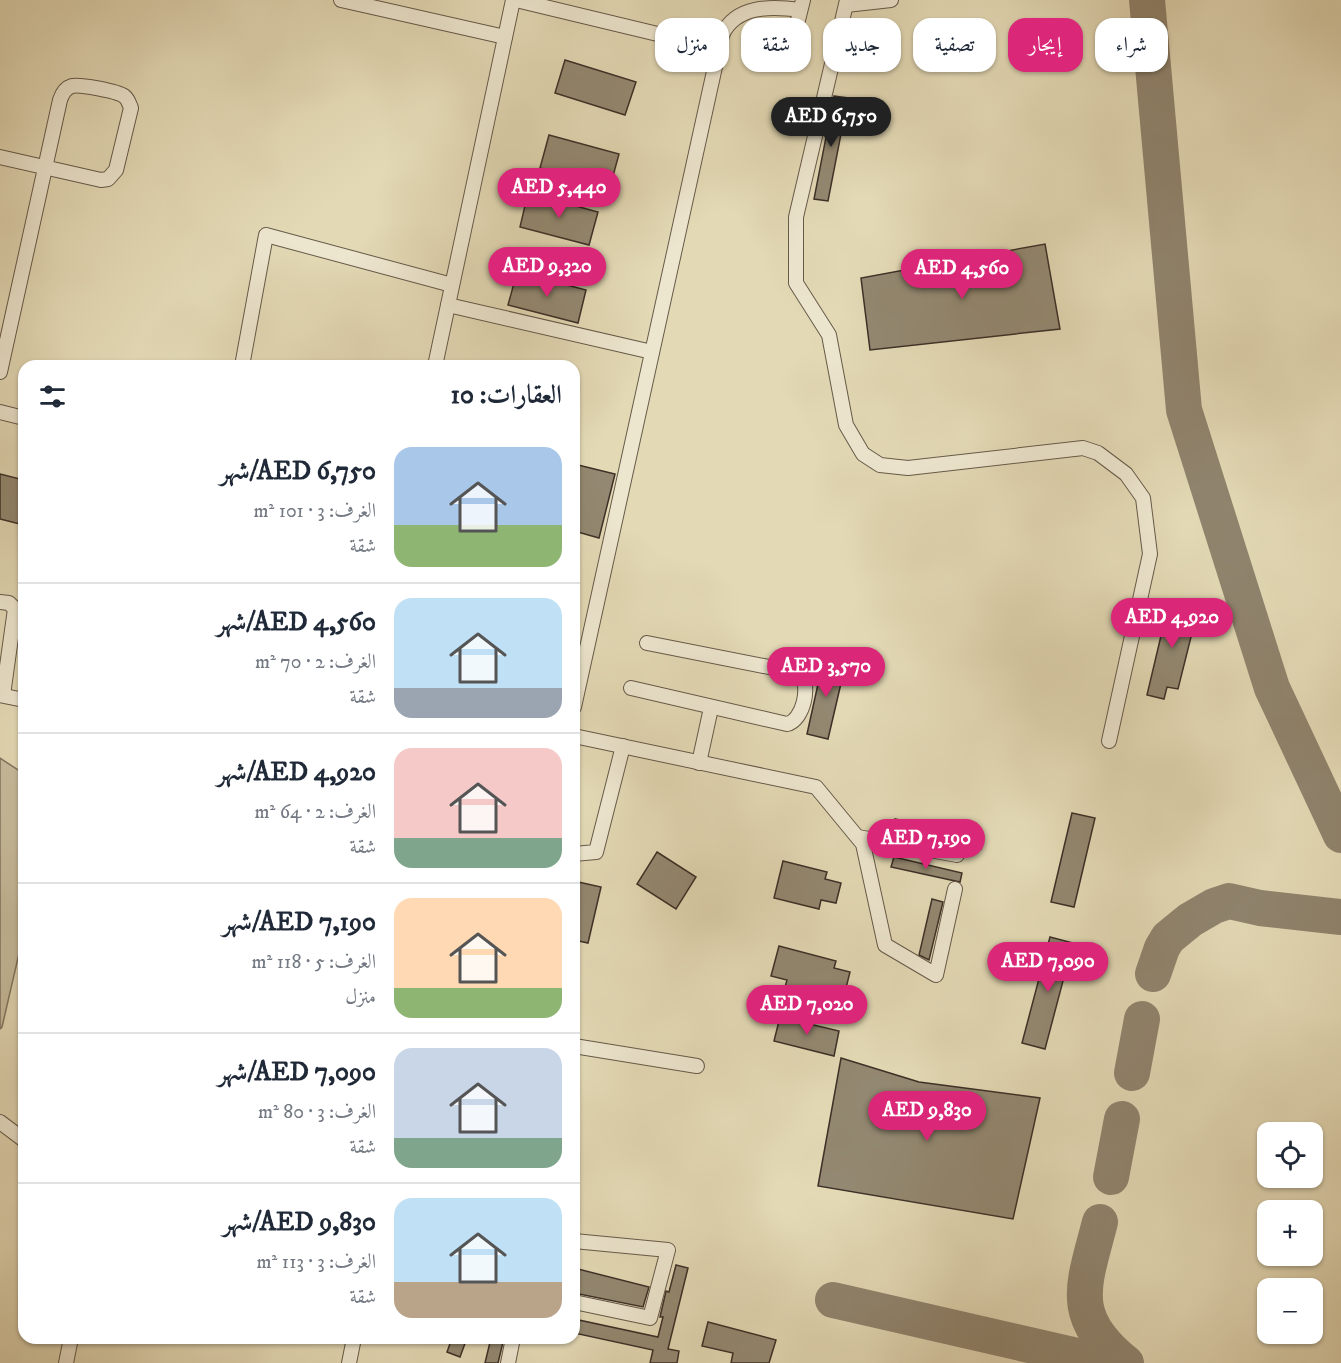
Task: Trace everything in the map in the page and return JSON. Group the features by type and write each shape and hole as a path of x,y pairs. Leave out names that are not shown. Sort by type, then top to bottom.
{"lane":[{"path":"341,0 505,37"},
{"path":"436,360 514,0 655,34"},
{"path":"891,0 846,2 796,216 796,282 829,335 846,424 863,454 880,465 908,468 1083,448 1098,453 1126,474 1143,498 1150,555 1109,741"},
{"path":"729,25 741,14 753,10 780,7 800,11"},
{"path":"580,680 715,72"},
{"path":"0,157 46,167 104,180 112,178 116,171 131,108 126,98 117,93 77,85 68,88 60,100 46,167 0,372"},
{"path":"243,360 266,235 452,285"},
{"path":"448,305 652,352"},
{"path":"0,412 18,416"},
{"path":"0,602 9,603 15,609 1,695 18,699"},
{"path":"631,688 711,708 792,723 798,718 806,683 804,677 794,672 647,643"},
{"path":"699,762 711,708"},
{"path":"580,737 816,787 864,844 885,945 936,975 955,889"},
{"path":"580,853 596,852 623,746"},
{"path":"858,837 957,855"},
{"path":"580,1047 697,1066"},
{"path":"0,1122 18,1136"},
{"path":"580,1242 668,1250 650,1318 580,1303"},
{"path":"66,1363 70,1344"},
{"path":"349,1363 353,1344"},
{"path":"508,1363 512,1344"}],"shaded area":[{"path":"0,758 18,770 18,958 0,1029"}],"building":[{"path":"565,60 636,82 625,115 555,93"},
{"path":"834,96 848,98 828,201 814,199"},
{"path":"549,135 619,154 610,187 540,168"},
{"path":"528,193 598,212 589,245 520,227"},
{"path":"1045,244 1060,329 870,350 861,278"},
{"path":"517,272 586,290 578,323 508,305"},
{"path":"580,465 615,474 599,538 580,533"},
{"path":"0,474 18,478 18,524 0,519"},
{"path":"1169,602 1198,609 1178,689 1167,687 1164,699 1147,695"},
{"path":"824,657 846,662 828,739 807,734"},
{"path":"1072,813 1095,818 1074,907 1051,902"},
{"path":"895,819 983,838 981,849 893,830"},
{"path":"657,852 696,877 676,909 637,884"},
{"path":"894,857 962,873 960,882 891,867"},
{"path":"783,861 827,872 825,879 841,883 836,903 821,900 819,909 774,898"},
{"path":"580,882 601,887 588,943 580,941"},
{"path":"932,899 943,902 929,960 919,955"},
{"path":"1050,937 1073,943 1045,1049 1022,1043"},
{"path":"779,946 836,961 834,968 850,972 845,992 831,988 829,998 785,987 787,980 771,976"},
{"path":"780,1017 839,1031 834,1056 774,1041"},
{"path":"841,1058 919,1082 1040,1098 1013,1219 818,1186"},
{"path":"676,1265 688,1268 668,1349 679,1351 677,1363 650,1363 653,1350 580,1334 580,1320 658,1337 666,1291 669,1292"},
{"path":"580,1270 649,1287 643,1307 580,1294"},
{"path":"708,1322 776,1340 769,1363 731,1363 733,1353 702,1346"},
{"path":"450,1344 465,1344 460,1357 447,1352"},
{"path":"490,1344 503,1344 498,1363 485,1363"}],"taxiway":[{"path":"1147,0 1184,410 1272,688 1341,835"},
{"path":"1153,974 1168,938 1190,920 1214,906 1229,901 1260,908 1341,917"},
{"path":"1132,1073 1142,1019"},
{"path":"1111,1177 1122,1119"},
{"path":"1100,1222 1089,1264 1085,1298 1088,1314 1095,1330 1107,1346 1126,1363"},
{"path":"833,1300 1108,1363"}]}
